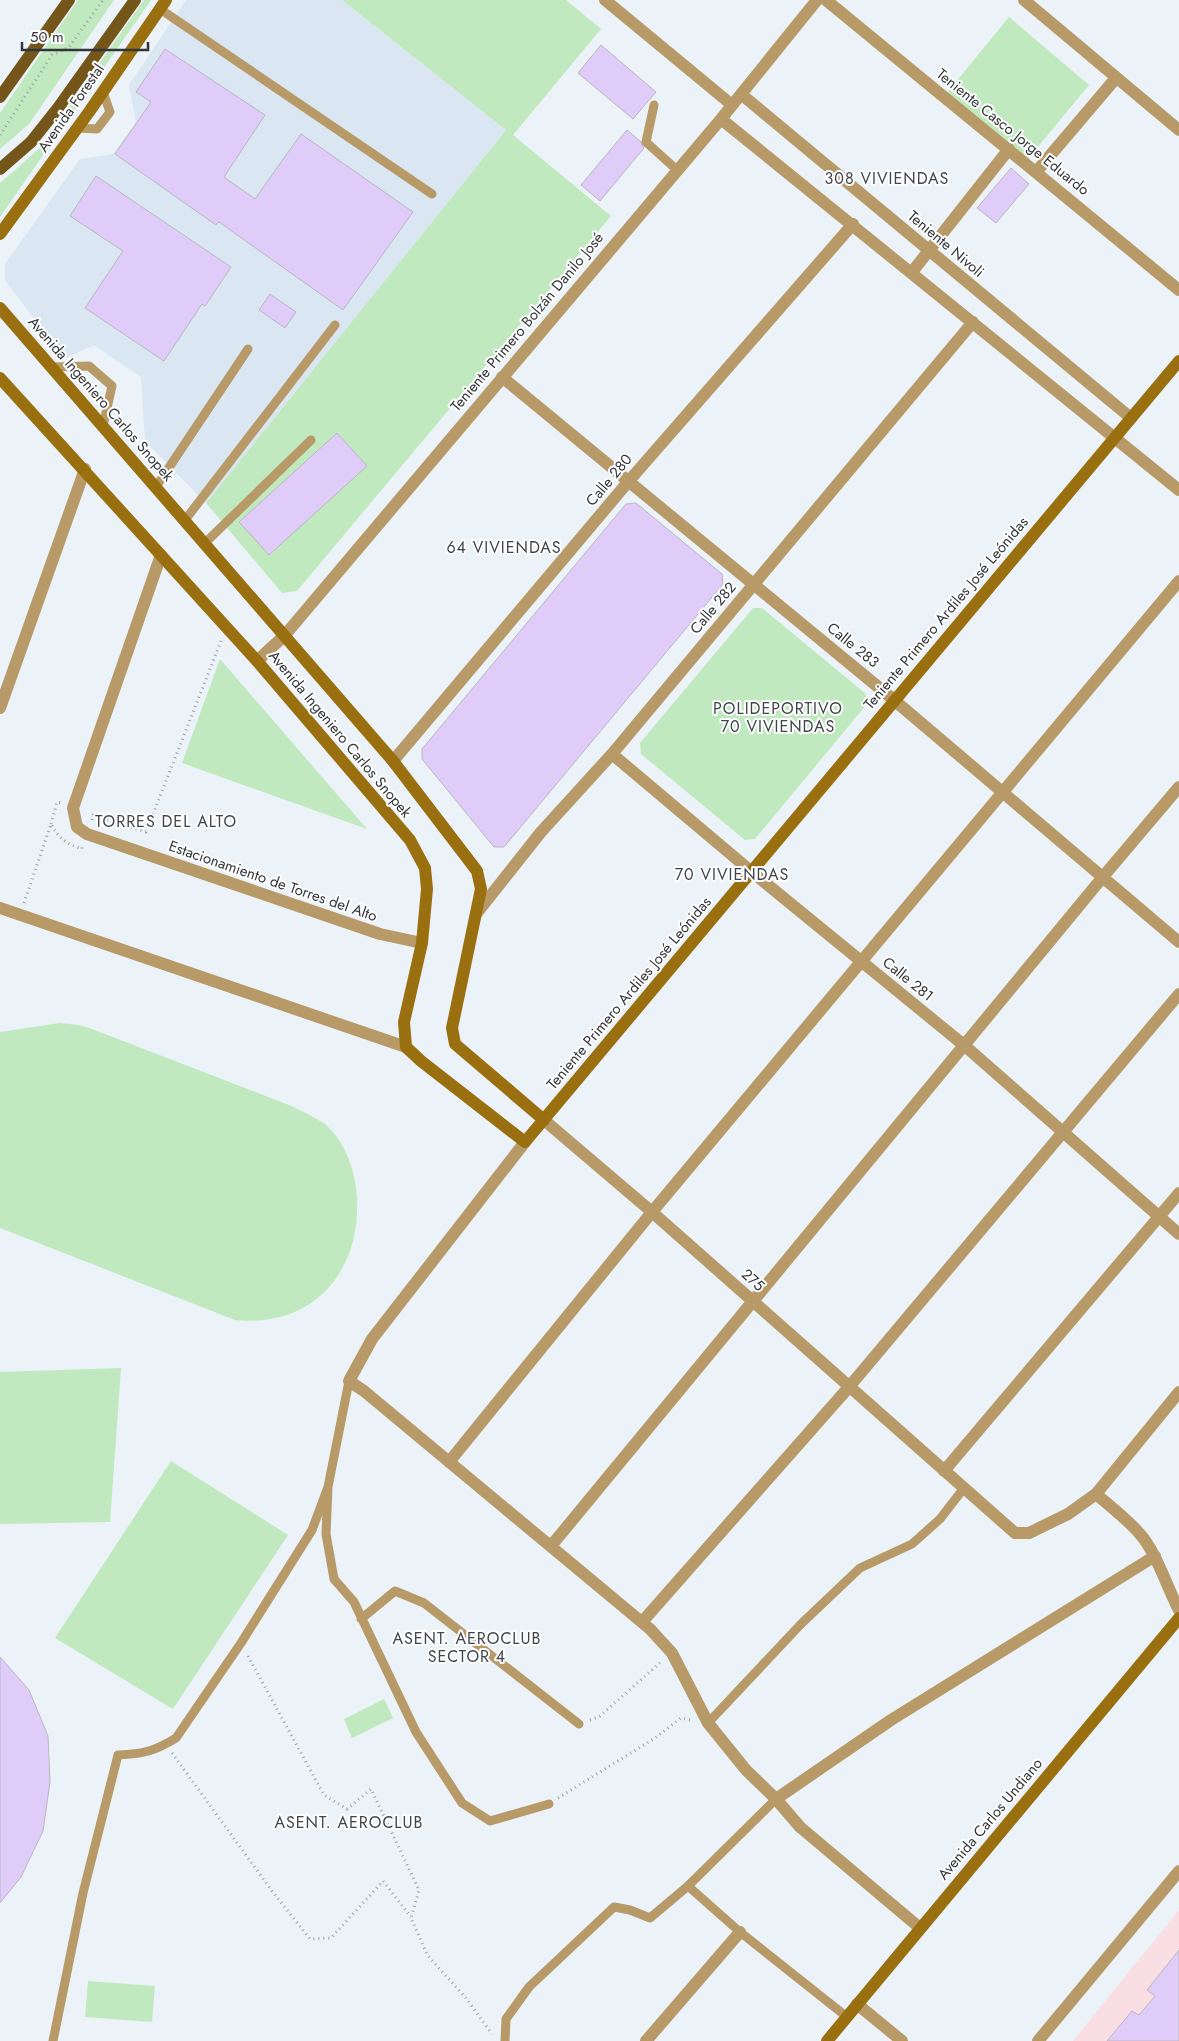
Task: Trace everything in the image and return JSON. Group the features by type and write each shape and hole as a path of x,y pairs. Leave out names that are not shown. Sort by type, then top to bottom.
{"main road":[{"path":"0,97 68,0"},
{"name":"Avenida Forestal","path":"0,169 31,142 53,115 135,0"}],"street":[{"path":"605,0 732,105"},
{"name":"Teniente Primero Bolzán Danilo José","path":"258,661 285,635 721,119 817,0"},
{"name":"Teniente Casco Jorge Eduardo","path":"826,0 1037,171 1179,290"},
{"path":"1024,0 1179,130"},
{"name":"Avenida Forestal","path":"0,234 78,128 163,4"},
{"path":"1037,171 1116,78"},
{"name":"Teniente Nivoli","path":"741,94 1131,418"},
{"path":"721,119 1179,490"},
{"path":"912,272 1009,149"},
{"name":"Calle 280","path":"393,761 628,482 853,224"},
{"name":"Avenida Ingeniero Carlos Snopek","path":"0,308 393,761 477,871 480,889 452,1028 455,1044 466,1056"},
{"name":"Calle 282","path":"476,914 541,832 612,754 973,322"},
{"name":"Teniente Primero Ardiles José Leónidas","path":"349,1381 372,1338 525,1142 1179,361"},
{"name":"Avenida Ingeniero Carlos Snopek","path":"0,378 85,469 258,661 410,840 425,868 427,889 422,943 404,1022 406,1047"},
{"name":"Calle 283","path":"502,378 894,700 1179,942"},
{"path":"0,708 85,469"},
{"path":"87,834 77,827 73,808 161,555"},
{"path":"449,1462 860,960 1179,581"},
{"name":"Calle 281","path":"612,754 752,872 965,1046 1179,1234"},
{"path":"551,1546 1102,878 1179,788"},
{"name":"Estacionamiento de Torres del Alto","path":"87,834 380,934 422,943"},
{"path":"0,908 406,1047 421,1061 525,1142"},
{"path":"642,1622 849,1387 1179,994"},
{"name":"275","path":"466,1056 652,1212 1015,1533 1029,1533 1068,1514 1096,1494"},
{"path":"944,1471 1179,1194"},
{"path":"349,1381 364,1391 642,1622 672,1653 708,1723 746,1770 776,1799 800,1827 920,1928"},
{"path":"1179,1392 1096,1494 1140,1534 1155,1556 1179,1610"},
{"path":"776,1799 891,1720 1155,1556"},
{"name":"Avenida Carlos Undiano","path":"827,2041 1179,1618"},
{"path":"1038,2041 1179,1871"},
{"path":"646,2041 740,1932"},
{"path":"858,2004 902,2041"}],"lane":[{"path":"163,4 432,194"},
{"path":"654,105 646,142 677,170"},
{"path":"185,520 335,325"},
{"path":"156,487 248,349"},
{"path":"52,367 89,366 112,386 103,426"},
{"path":"205,543 311,440"},
{"path":"349,1381 328,1487 326,1534 334,1579 354,1602 416,1732 462,1804 490,1821 549,1804"},
{"path":"53,2041 83,1893 118,1755 142,1754 164,1746 176,1738 241,1643 312,1530 328,1487"},
{"path":"708,1723 801,1624 860,1568 912,1544 940,1518 964,1488"},
{"path":"361,1619 395,1591 424,1603 579,1724"},
{"path":"505,2041 506,2019 529,1987 614,1907 630,1910 650,1918 688,1886 776,1799"},
{"path":"688,1886 740,1932 847,2017"}],"path":[{"path":"0,135 52,55 69,47 103,0"},
{"path":"23,905 51,824 58,836 65,842 82,849 93,815 146,832 226,627"},
{"path":"241,1643 324,1794 348,1809 371,1789 419,1890 411,1918"},
{"path":"579,1724 600,1716 672,1653"},
{"path":"549,1804 654,1738 681,1718 708,1723"},
{"path":"164,1746 176,1756 272,1891 310,1939 331,1938 382,1881 411,1918 428,1956 466,1998 497,2041"}],"shaded area":[{"path":"186,0 342,0 506,130 206,503 145,441 141,377 94,345 64,359 5,280 5,264 80,159 113,154 136,122 129,85"},
{"path":"1179,1910 1179,2041 1073,2041"}],"green space":[{"path":"78,0 114,0 29,124 0,149 0,113"},
{"path":"144,0 151,0 0,217 0,183 40,148"},
{"path":"342,0 566,0 601,29 513,135 611,216 297,591 282,593 206,503 506,130"},
{"path":"1009,17 1089,85 1027,160 946,94"},
{"path":"753,608 762,608 866,694 867,704 755,839 745,840 641,754 640,743"},
{"path":"220,659 367,829 182,763"},
{"path":"60,1023 92,1029 289,1105 317,1119 333,1132 344,1148 352,1168 357,1197 356,1224 351,1249 341,1271 327,1290 309,1304 288,1315 263,1320 235,1320 0,1228 0,1032"},
{"path":"121,1368 110,1522 0,1524 0,1372"},
{"path":"171,1461 288,1535 173,1709 55,1638"},
{"path":"384,1699 393,1718 352,1738 344,1719"},
{"path":"88,1981 155,1986 152,2022 85,2017"}],"building":[{"path":"601,45 656,92 633,119 578,73"},
{"path":"165,49 265,115 224,177 255,199 301,134 413,212 343,310 219,222 216,225 115,154 151,102 136,92"},
{"path":"627,130 640,141 644,148 600,201 581,185"},
{"path":"1011,168 1029,184 996,223 977,208"},
{"path":"96,176 231,267 205,306 202,304 164,361 85,308 123,251 70,216"},
{"path":"270,294 296,312 285,328 259,310"},
{"path":"337,433 367,466 269,555 239,522"},
{"path":"636,503 722,574 723,584 504,847 494,847 422,759 422,749 626,504"},
{"path":"0,1657 29,1690 48,1736 50,1782 43,1831 21,1877 0,1903"},
{"path":"1179,1950 1179,2041 1107,2041 1132,2011 1139,2015 1155,1996 1147,1990"}],"district":[{"name":"308 VIVIENDAS","path":"887,178"},
{"name":"64 VIVIENDAS","path":"504,547"},
{"name":"POLIDEPORTIVO 70 VIVIENDAS","path":"778,717"},
{"name":"TORRES DEL ALTO","path":"166,821"},
{"name":"70 VIVIENDAS","path":"732,874"},
{"name":"ASENT. AEROCLUB SECTOR 4","path":"467,1647"},
{"name":"ASENT. AEROCLUB","path":"349,1822"}]}
